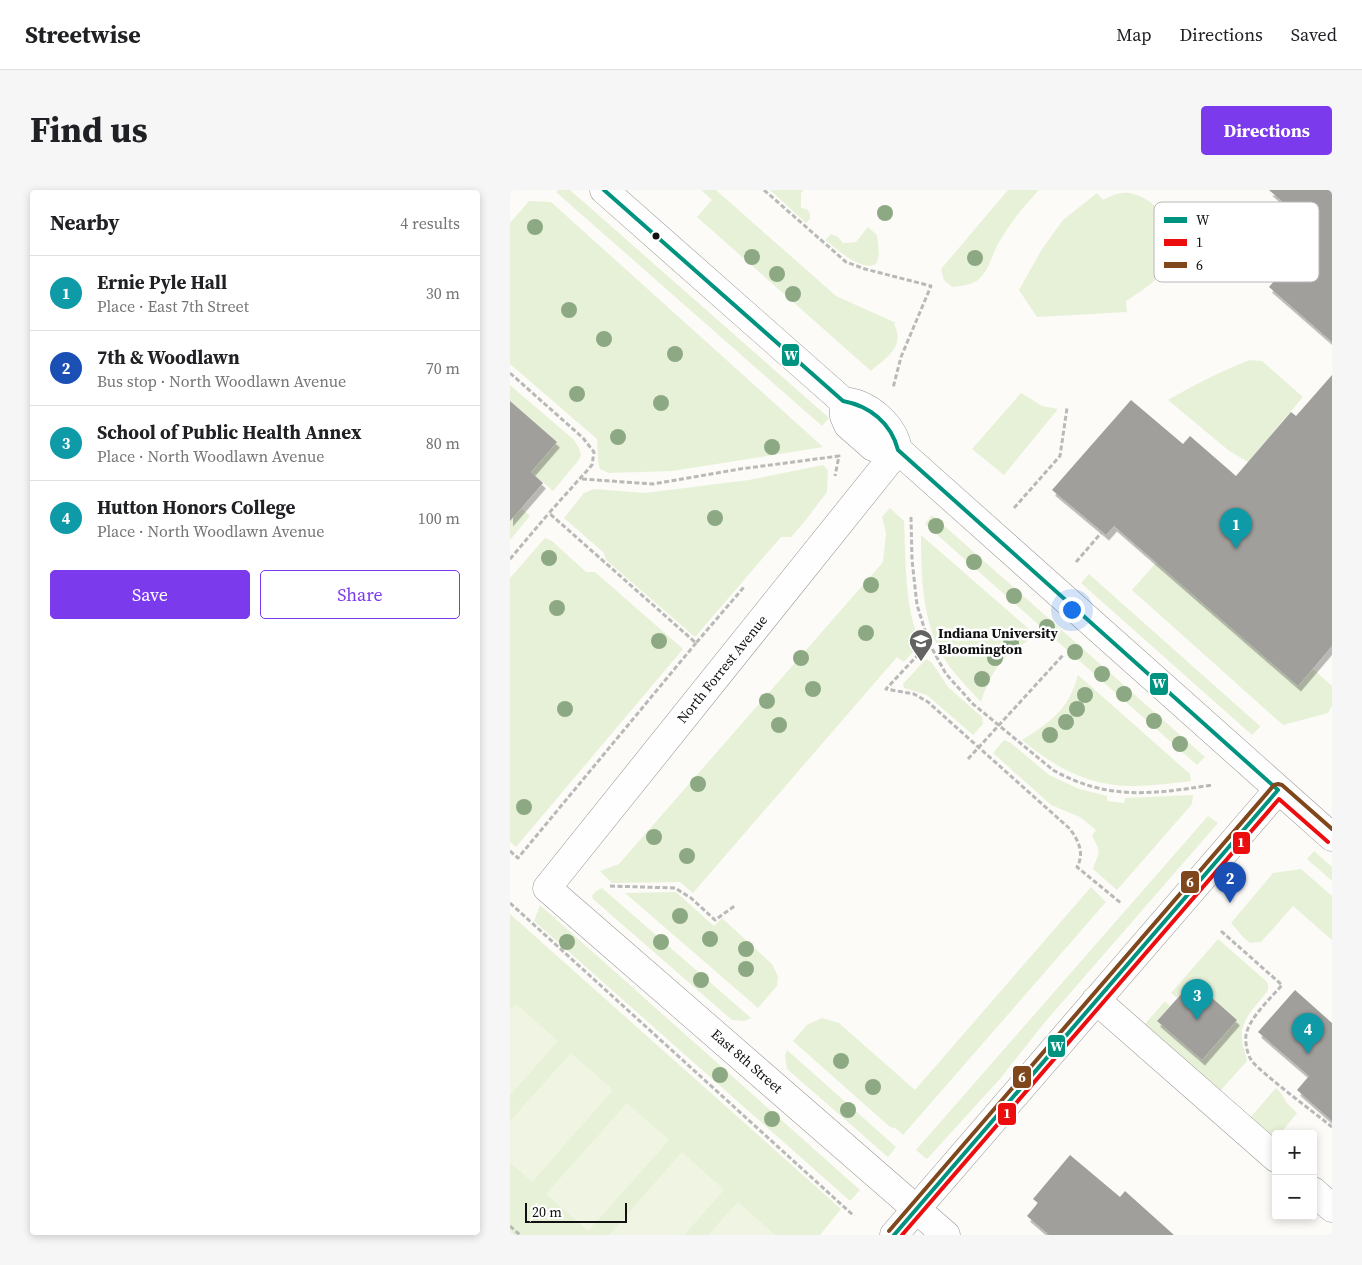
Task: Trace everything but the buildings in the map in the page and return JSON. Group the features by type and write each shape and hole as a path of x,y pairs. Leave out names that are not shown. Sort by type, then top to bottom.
{"street":[{"path":"604,190 843,401 859,404 876,415 895,435 898,450 1332,837"},
{"name":"North Forrest Avenue","path":"547,888 898,450"},
{"path":"894,1235 1278,790"},
{"name":"East 8th Street","path":"547,888 946,1235"},
{"path":"1096,1000 1272,1154"},
{"path":"1317,1195 1332,1208"}],"path":[{"path":"764,190 846,262 865,269 931,286 901,357 893,390"},
{"path":"510,372 584,438 594,452 592,465 582,479 510,559"},
{"path":"1014,508 1060,456 1067,408"},
{"path":"582,479 653,484 740,468 839,456"},
{"path":"549,514 693,639"},
{"path":"911,517 912,560 917,605 929,643 946,674 973,704 1053,770 1097,789 1116,792 1160,793 1212,785"},
{"path":"1076,562 1102,532"},
{"path":"510,851 518,858 696,643"},
{"path":"929,643 886,689 922,697 1069,828 1080,846 1081,861 1077,867 1122,904"},
{"path":"968,759 1064,654"},
{"path":"610,886 675,888 691,898 715,920 736,905"},
{"path":"510,903 854,1216"},
{"path":"1221,931 1282,985 1260,1010 1248,1029 1246,1041 1250,1058 1257,1067 1332,1127"},
{"path":"510,1226 520,1235"}],"green space":[{"path":"558,190 570,190 829,418 822,426 556,192"},
{"path":"701,190 716,190 836,296 896,323 894,324 898,339 893,351 871,371 697,217 712,200"},
{"path":"770,190 804,190 801,193 801,208 807,209 810,219 806,223"},
{"path":"1008,190 1039,190 1006,230 982,276 972,283 952,287 944,280 941,269"},
{"path":"1097,193 1103,200 1119,194 1129,193 1138,195 1154,205 1154,280 1126,301 1127,312 1037,317 1019,290 1042,249 1063,220"},
{"path":"529,201 551,202 823,447 672,471 609,473 600,469 597,439 510,364 510,223"},
{"path":"868,227 877,235 879,255 876,264 870,266 856,262 842,254 825,240 831,234 838,237 843,243 856,242"},
{"path":"1250,360 1262,361 1303,397 1248,462 1228,450 1168,400 1208,378"},
{"path":"510,385 574,440 579,448 581,455 578,461 553,491 531,472 510,401"},
{"path":"1021,393 1042,406 1058,409 1004,475 972,449"},
{"path":"823,465 828,470 827,492 791,537 781,537 695,637 606,560 604,553 564,518 584,493 594,489 645,493 749,480"},
{"path":"514,502 530,516 510,540 510,507"},
{"path":"890,508 904,521 911,615 921,643 904,662 897,657 693,893 680,882 612,883 600,871 619,864 883,562 886,533 882,517"},
{"path":"932,515 1205,757 1197,765 925,524"},
{"path":"921,535 1037,636 1016,648 1001,662 985,690 981,702 950,667 935,641 924,596 921,566"},
{"path":"545,538 552,541 586,572 595,572 683,649 516,847 510,842 510,578"},
{"path":"1156,563 1313,669 1332,686 1332,706 1328,713 1283,725 1132,590"},
{"path":"1089,574 1260,727 1252,735 1081,583"},
{"path":"926,659 932,663 948,687 982,717 983,724 973,735 927,695 904,688 903,684"},
{"path":"1078,675 1190,774 1191,781 1141,786 1102,783 1074,774 1060,767 1022,740 1058,714 1070,697"},
{"path":"1004,740 1011,743 1049,775 1079,789 1107,796 1107,801 1124,803 1125,798 1193,795 1192,804 1117,890 1093,869 1098,855 1097,846 1092,836 1096,830 1080,817 1051,805 993,753"},
{"path":"1208,816 1218,823 1045,1022 999,1080 927,1159 916,1150"},
{"path":"1314,851 1332,867 1332,881 1307,859"},
{"path":"1301,869 1332,896 1332,940 1293,906 1261,942 1250,943 1231,923 1273,873"},
{"path":"1091,887 1106,902 903,1135 895,1128 890,1127 793,1041 807,1025 822,1018 839,1023 915,1090"},
{"path":"602,888 751,1018 744,1021 732,1020 593,899 592,896 596,891"},
{"path":"676,892 714,926 722,918 772,964 778,977 777,986 758,1008 625,893"},
{"path":"540,905 860,1190 850,1201 534,921"},
{"path":"510,914 841,1209 820,1235 510,1235"},
{"path":"1218,939 1268,984 1268,990 1247,1018 1242,1031 1242,1041 1247,1061 1220,1091 1144,1025 1165,1001 1170,1006 1157,1021 1202,1060 1237,1020 1193,981 1177,998 1171,993"},
{"path":"516,1004 558,1041 510,1095 510,1010"},
{"path":"787,1050 896,1147 888,1157 787,1069 785,1056"},
{"path":"571,1053 613,1090 532,1182 510,1162 510,1121"},
{"path":"1276,1088 1297,1113 1283,1130 1272,1130 1272,1137 1250,1118"},
{"path":"627,1103 669,1140 588,1231 546,1194"},
{"path":"682,1152 724,1190 684,1235 609,1235"},
{"path":"738,1202 775,1235 708,1235"}],"transit line":[{"name":"W","path":"604,190 843,401 862,407 878,417 895,440 898,450 1278,790 894,1235"},
{"name":"6","path":"889,1231 1274,785 1282,785 1332,829"},
{"name":"1","path":"902,1235 1279,799 1328,842"}],"place":[{"name":"Ernie Pyle Hall","path":"1236,549"},
{"name":"Indiana University Bloomington","path":"921,662"},
{"name":"7th & Woodlawn","path":"1230,903"},
{"name":"School of Public Health Annex","path":"1197,1020"},
{"name":"Hutton Honors College","path":"1308,1054"}]}
